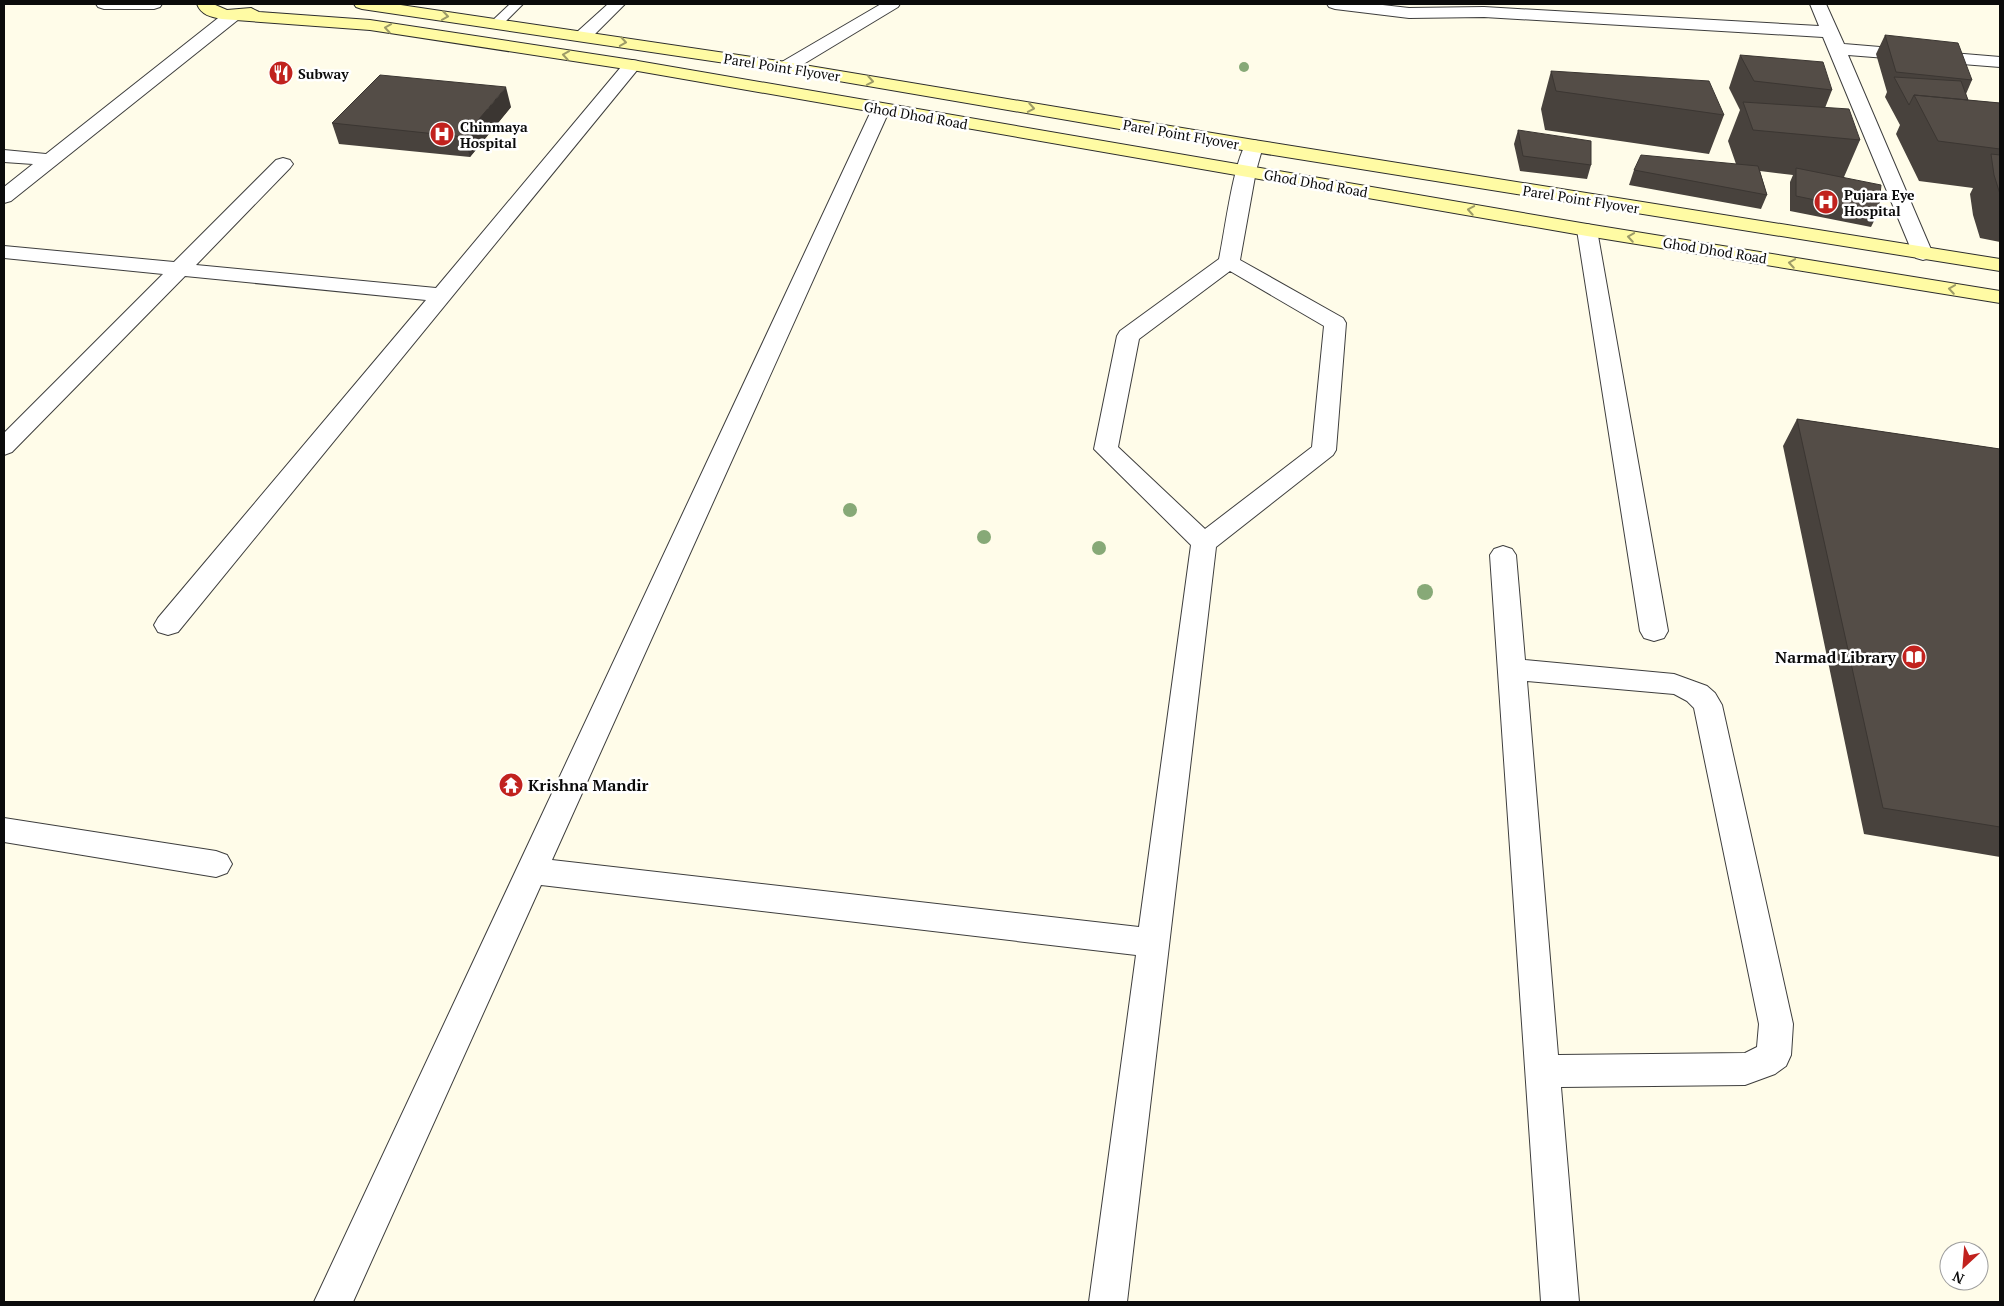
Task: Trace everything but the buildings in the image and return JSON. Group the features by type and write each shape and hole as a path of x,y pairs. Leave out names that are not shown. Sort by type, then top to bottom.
{"main road":[{"path":"205,4 211,12 233,15 259,11 276,4"},
{"name":"Parel Point Flyover","path":"362,4 786,67 1250,159 2000,265"},
{"name":"Ghod Dhod Road","path":"233,15 370,25 632,65 881,109 1250,159 1587,230 2000,296"}],"street":[{"path":"104,4 154,4"},
{"path":"583,36 617,4"},
{"path":"786,67 892,4"},
{"path":"1335,4 1409,13 1484,12 1833,41 2000,62"},
{"path":"1818,4 1923,254"},
{"path":"4,197 233,15"},
{"path":"168,625 632,65"},
{"path":"333,1302 881,109"},
{"path":"4,156 51,160"},
{"path":"1204,543 1106,449 1128,336 1229,262 1250,159"},
{"path":"4,448 283,164"},
{"path":"1587,230 1654,631"},
{"path":"4,252 442,295"},
{"path":"1108,1302 1204,543 1324,450 1335,323 1229,262"},
{"path":"1503,555 1560,1302"},
{"path":"1512,669 1674,684 1691,689 1702,695 1708,705 1776,1024 1774,1055 1763,1063 1745,1069 1542,1070"},
{"path":"4,830 216,864"},
{"path":"531,871 1153,943"}],"lane":[{"path":"496,24 518,4"}],"place":[{"name":"Subway","path":"281,73"},
{"name":"Chinmaya Hospital","path":"442,134"},
{"name":"Pujara Eye Hospital","path":"1826,202"},
{"name":"Narmad Library","path":"1914,657"},
{"name":"Krishna Mandir","path":"511,785"}]}
